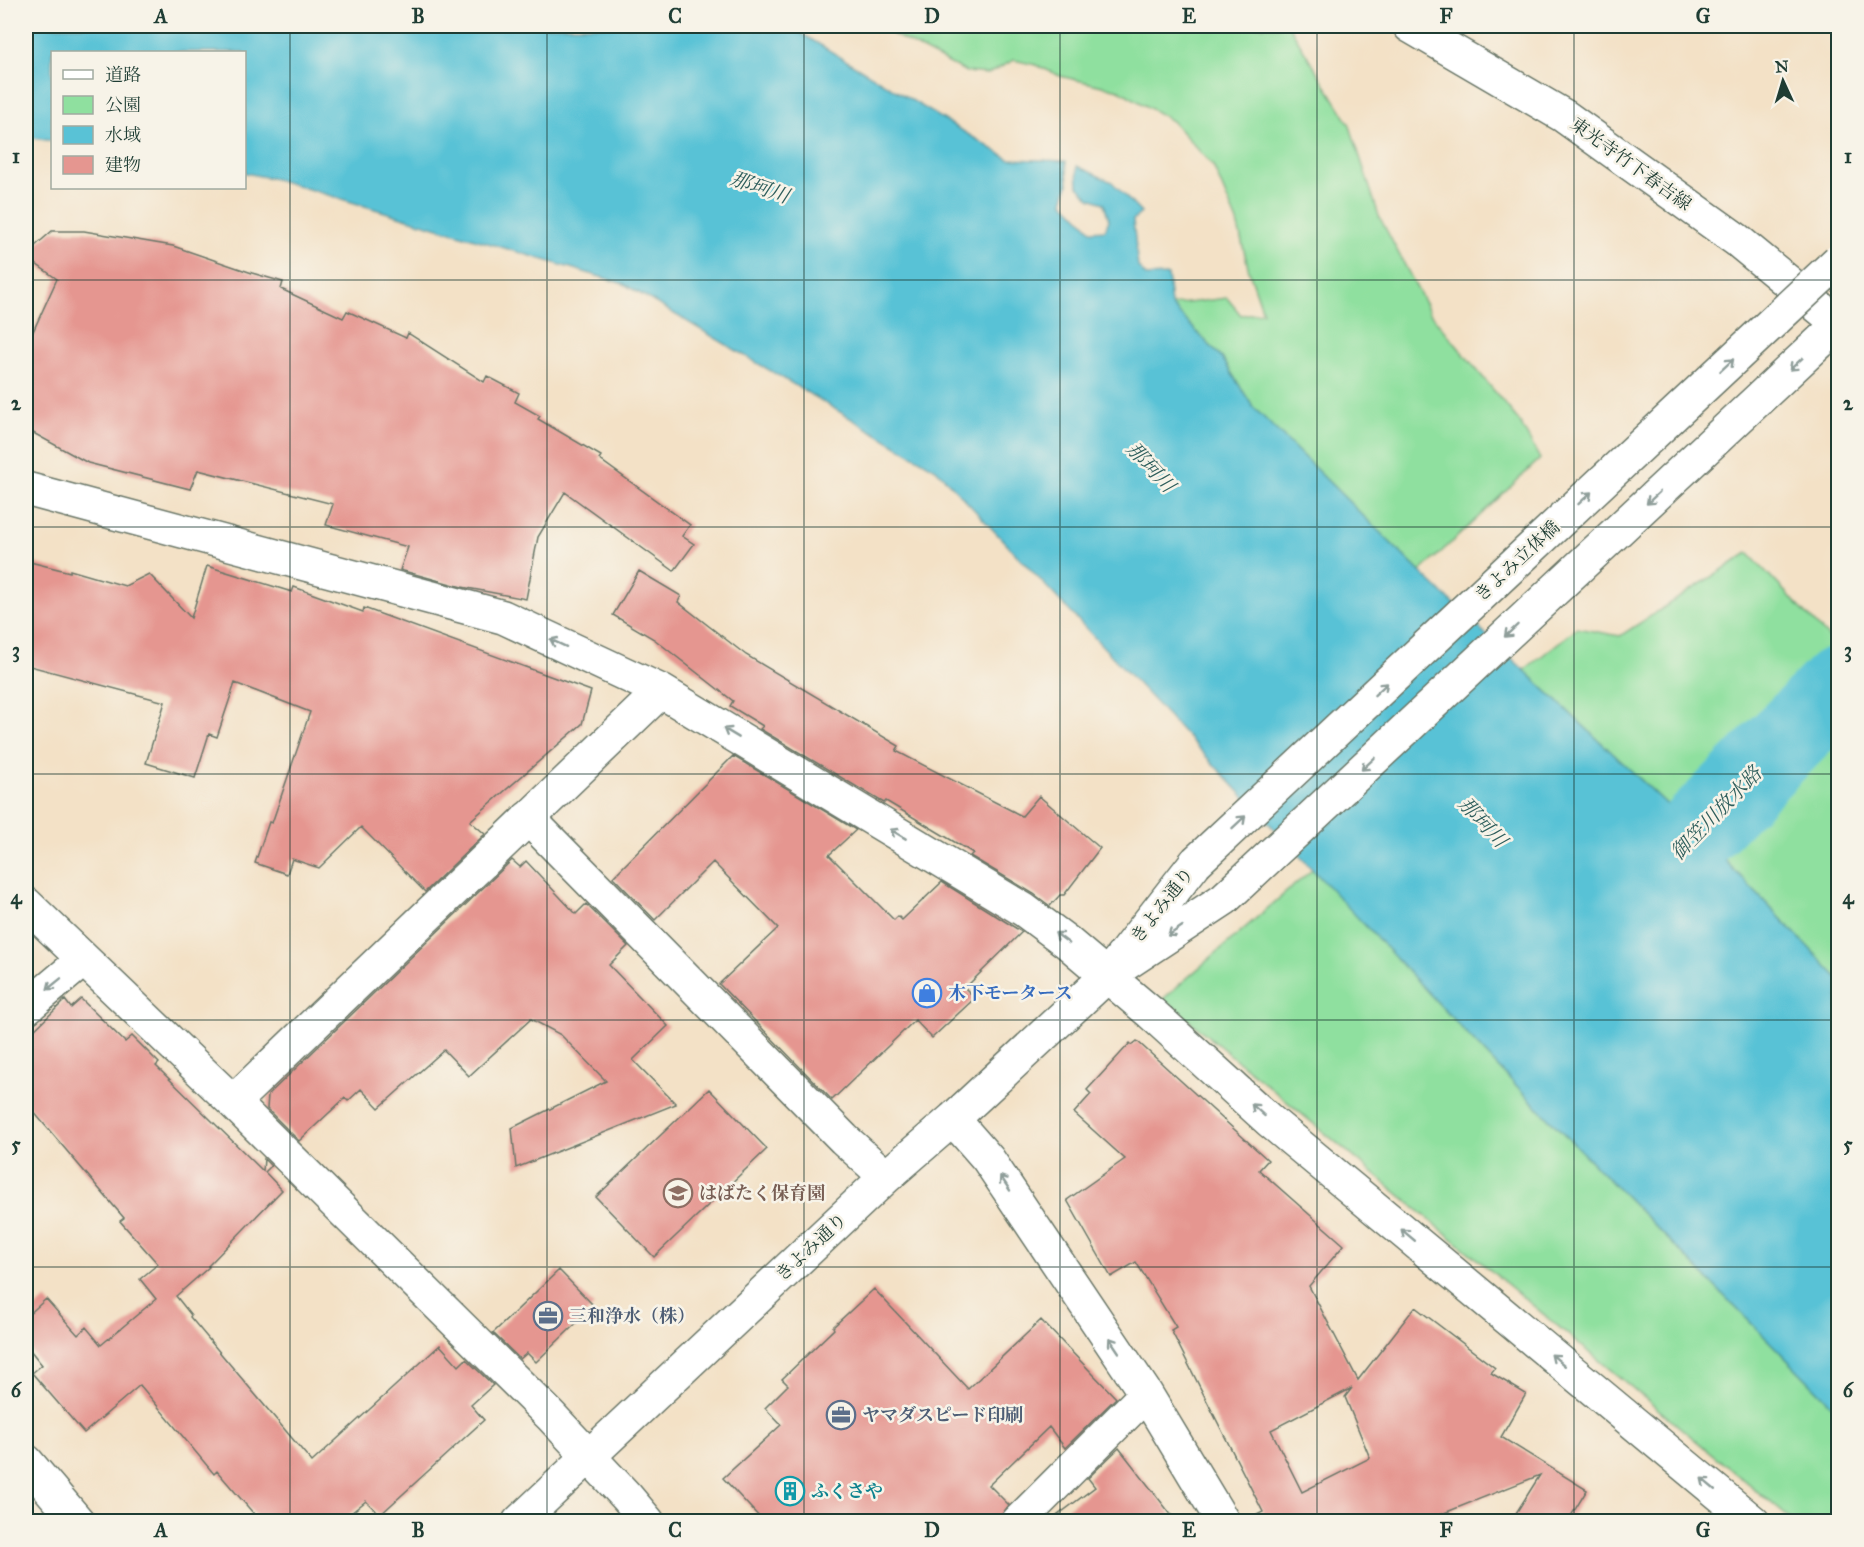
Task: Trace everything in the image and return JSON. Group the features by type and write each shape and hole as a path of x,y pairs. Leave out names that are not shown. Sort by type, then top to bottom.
{"main road":[{"name":"東光寺竹下春吉線","path":"1410,26 1564,116 1737,240 1839,324"},
{"name":"きよみ立体橋","path":"1196,862 1839,261"},
{"name":"きよみ通り","path":"1107,976 1224,899 1839,324"},
{"path":"26,489 503,617 661,691 1024,910 1068,942 1151,1013 1270,1121 1753,1521"},
{"path":"233,1102 661,691"},
{"path":"528,818 844,1139 886,1178"},
{"name":"きよみ通り","path":"519,1521 886,1178 1107,976 1196,862"},
{"path":"26,904 233,1102 590,1455 648,1521"},
{"path":"26,1008 83,960"},
{"path":"953,1119 988,1159 1146,1394 1223,1521"},
{"path":"1018,1521 1146,1394"},
{"path":"26,1461 78,1521"}],"green space":[{"path":"877,26 1289,26 1349,123 1379,216 1430,313 1519,421 1540,459 1420,572 1253,407 1222,358 1171,305 1227,298 1241,315 1263,312 1249,271 1237,222 1213,166 1172,121 1119,90 1060,76 1036,65 1014,60 988,74 966,72"},
{"path":"1748,553 1838,647 1838,978 1709,844 1524,670 1577,628 1620,636"},
{"path":"1313,869 1500,1069 1838,1411 1838,1521 1793,1521 1163,999"}],"water":[{"name":"那珂川","path":"26,26 789,26 1009,159 1066,161 1068,185 1063,201 1092,231 1105,230 1109,220 1104,203 1090,198 1078,186 1077,166 1112,182 1141,213 1133,220 1138,267 1146,276 1168,275 1171,305 1222,358 1253,407 1420,572 1709,844 1838,978 1838,1411 1500,1069 936,469 624,284 275,179 246,173 246,51 51,51 51,141 26,137"}],"building":[{"path":"52,231 84,231 173,246 283,282 281,289 343,318 347,311 406,338 408,333 484,382 487,376 519,393 515,402 540,416 538,419 601,456 599,459 690,525 682,536 694,544 674,571 565,492 538,537 526,599 462,587 400,570 408,547 326,525 333,504 198,470 190,489 88,463 26,429 26,347 57,279 26,257 26,254"},
{"path":"26,561 70,572 70,570 125,586 149,574 191,618 207,566 292,592 294,587 363,612 364,608 591,691 582,724 470,821 485,834 425,892 361,827 319,868 292,859 287,874 255,863 269,822 272,823 310,712 235,683 217,737 209,734 195,778 146,763 165,702 26,665"},
{"path":"639,571 681,596 678,602 746,655 899,746 896,751 1022,816 1039,796 1100,848 1064,895 1060,895 1050,906 970,856 973,853 760,729 763,726 730,706 733,701 654,639 613,615"},
{"path":"733,756 856,830 829,855 894,920 898,916 902,920 942,882 1022,932 965,988 975,998 932,1038 915,1020 832,1100 719,984 778,928 713,862 655,920 613,877"},
{"path":"512,860 520,867 526,861 576,914 586,904 628,946 609,965 668,1026 633,1060 676,1104 516,1168 512,1128 606,1081 561,1035 531,1019 469,1076 444,1050 379,1108 361,1089 348,1101 345,1098 299,1141 267,1109 268,1095"},
{"path":"81,999 125,1042 132,1036 159,1063 156,1066 263,1171 264,1159 271,1166 265,1172 282,1190 209,1267 176,1296 191,1315 190,1317 312,1462 440,1345 459,1366 466,1359 493,1385 471,1405 484,1420 380,1515 366,1501 341,1521 260,1521 217,1471 214,1474 140,1385 84,1433 32,1373 42,1365 26,1345 26,1317 46,1299 78,1335 86,1327 101,1345 156,1299 140,1279 158,1264 120,1221 124,1218 26,1103 26,1038 65,1000 71,1008"},
{"path":"1137,1041 1268,1160 1259,1170 1344,1245 1309,1286 1358,1380 1415,1307 1495,1368 1491,1373 1526,1394 1501,1437 1587,1490 1568,1521 1511,1521 1540,1475 1424,1521 1245,1521 1263,1512 1171,1330 1176,1327 1136,1262 1111,1277 1067,1200 1125,1159 1074,1113 1091,1094 1087,1090 1130,1043 1132,1045","holes":["1352,1388 1345,1397 1370,1458 1302,1492 1271,1430"]},
{"path":"709,1089 767,1149 654,1257 596,1197"},
{"name":"三和浄水（株）","path":"559,1270 594,1306 536,1362 527,1353 520,1359 493,1333"},
{"path":"874,1289 968,1389 1041,1320 1116,1398 1065,1448 1049,1427 989,1485 1009,1505 1000,1517 1000,1521 763,1521 723,1478 781,1425 765,1408 788,1385 782,1379"},
{"path":"1119,1448 1176,1521 1050,1521 1095,1487 1088,1478"}],"waterway":[{"name":"御笠川放水路","path":"1620,910 1838,687"}],"place":[{"name":"木下モータース","path":"927,993"},
{"name":"はばたく保育園","path":"678,1193"},
{"name":"三和浄水（株）","path":"548,1316"},
{"name":"ヤマダスピード印刷","path":"841,1415"},
{"name":"ふくさや","path":"790,1491"}]}
